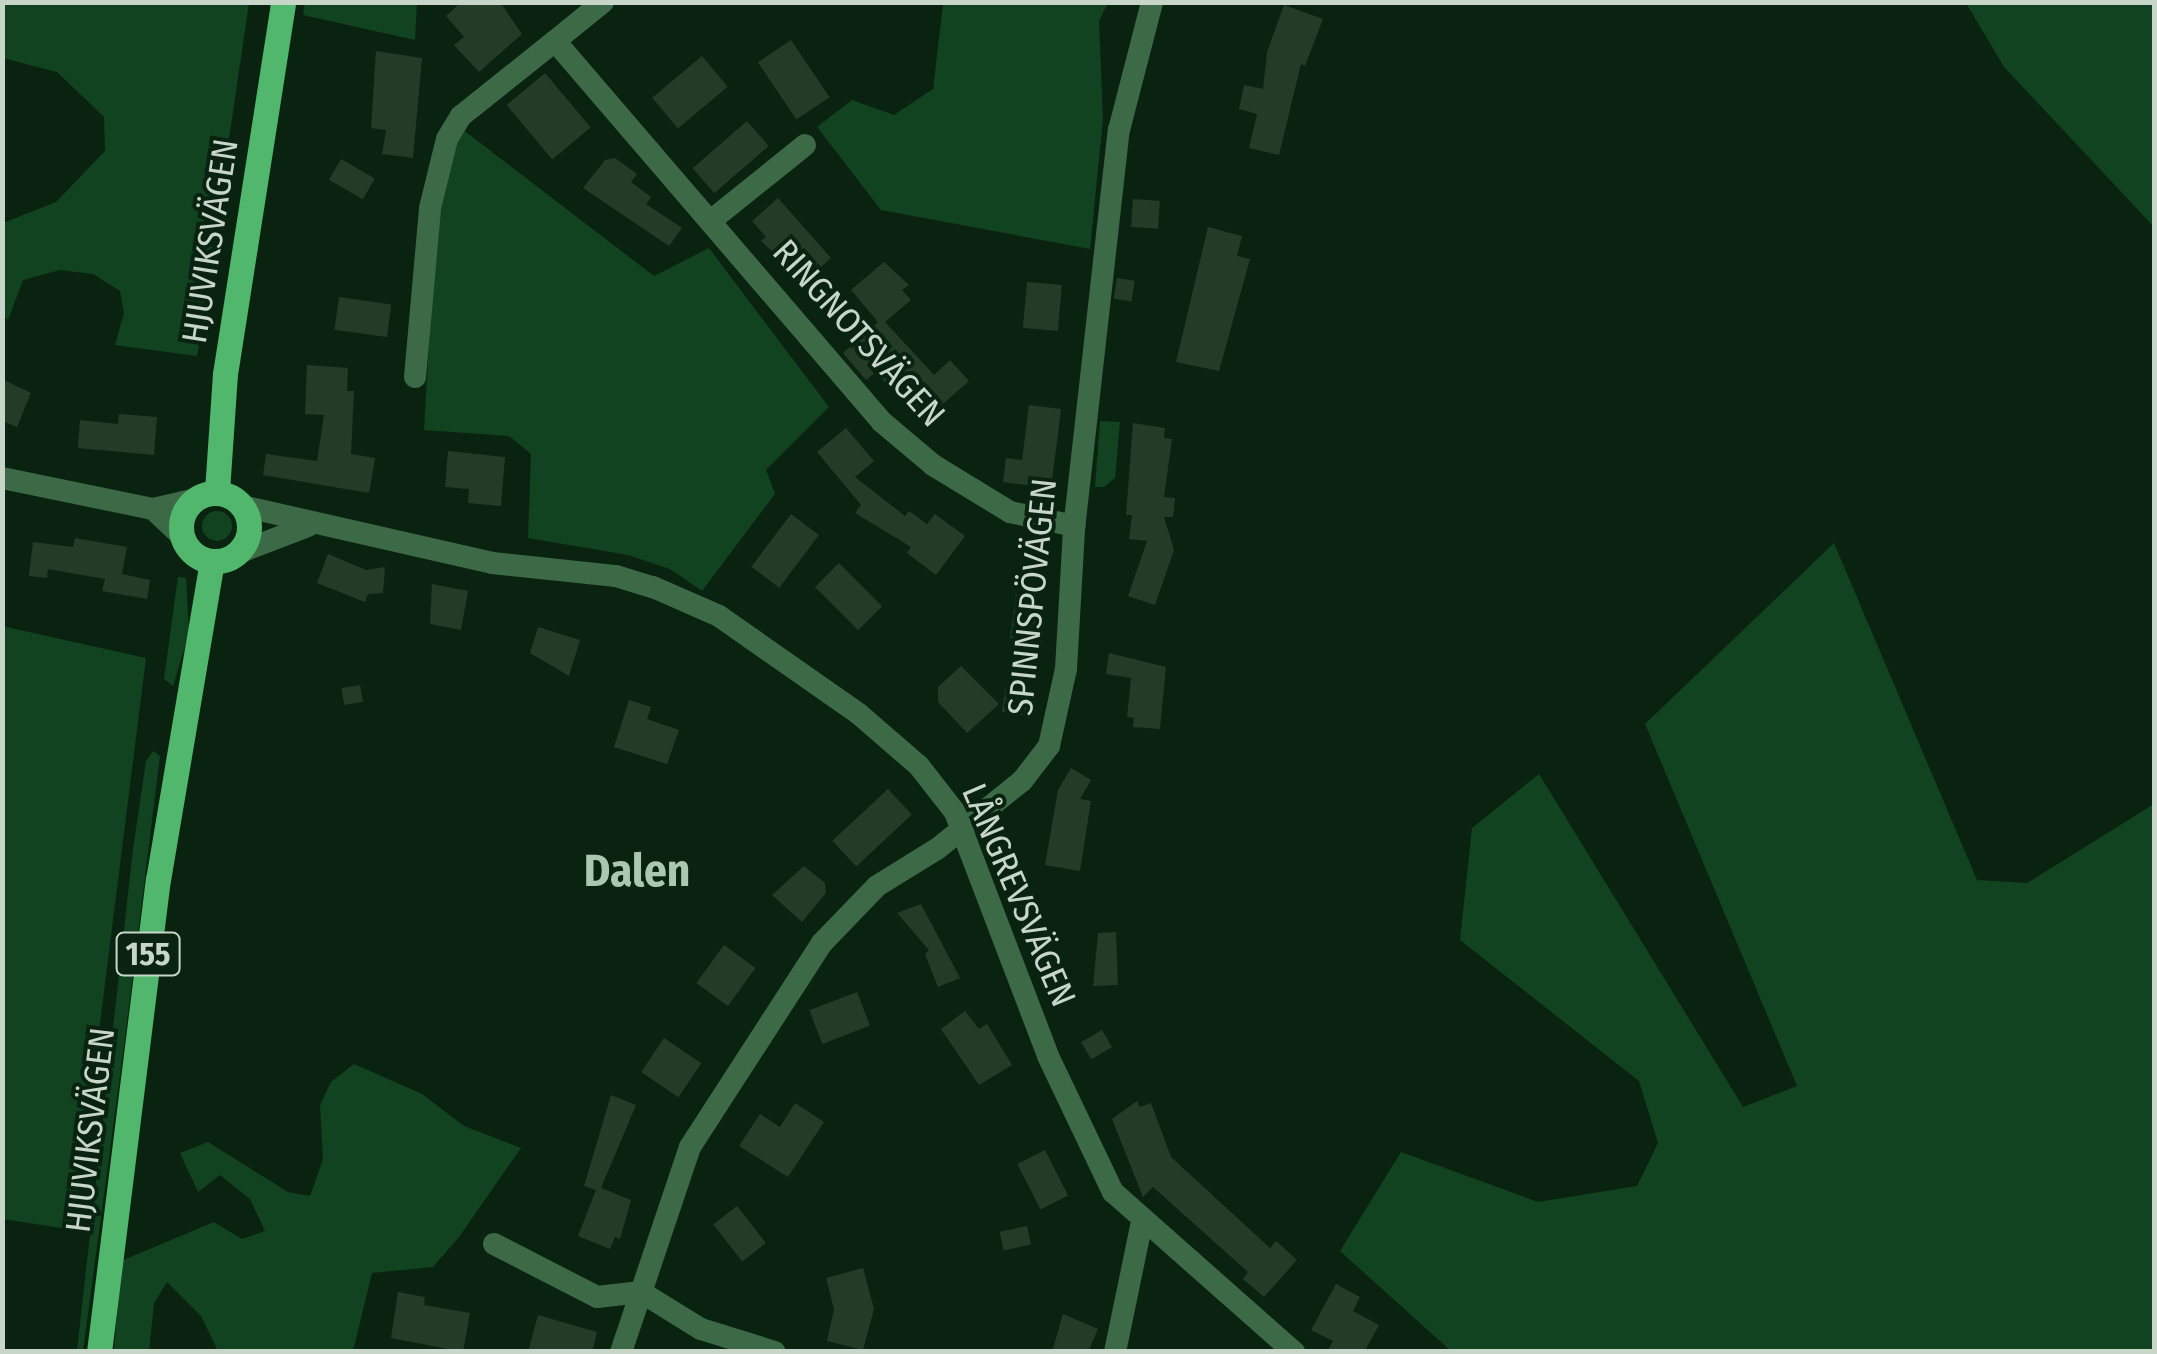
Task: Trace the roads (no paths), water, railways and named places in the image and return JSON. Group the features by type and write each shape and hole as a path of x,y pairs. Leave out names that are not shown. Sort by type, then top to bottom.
{"main road":[{"name":"HJUVIKSVÄGEN","path":"184,539 183,518 205,496 283,2"},
{"path":"184,539 195,554 212,562 238,554 248,526 242,506 205,496"},
{"name":"HJUVIKSVÄGEN","path":"98,1352 158,880 212,562"}],"street":[{"path":"414,378 430,208 447,139 460,116 603,2"},
{"name":"SPINNSPÖVÄGEN","path":"621,1352 690,1147 822,943 877,886 961,831 1022,781 1049,746 1066,668 1074,526 1119,130 1152,2"},
{"name":"RINGNOTSVÄGEN","path":"555,41 713,219 882,422 933,464 1010,512 1074,526"},
{"path":"713,219 805,145"},
{"path":"2,478 153,509 205,496"},
{"name":"LÅNGREVSVÄGEN","path":"242,506 308,526 416,541 527,569 616,576 681,598 719,616 859,714 946,795 1088,1150 1124,1208 1294,1352"},
{"path":"153,509 184,539"},
{"name":"LÅNGREVSVÄGEN","path":"238,554 308,526"},
{"path":"1115,1352 1142,1222"},
{"path":"494,1244 597,1297 640,1292 701,1328 775,1352"}],"district":[{"name":"Dalen","path":"637,872"}]}
